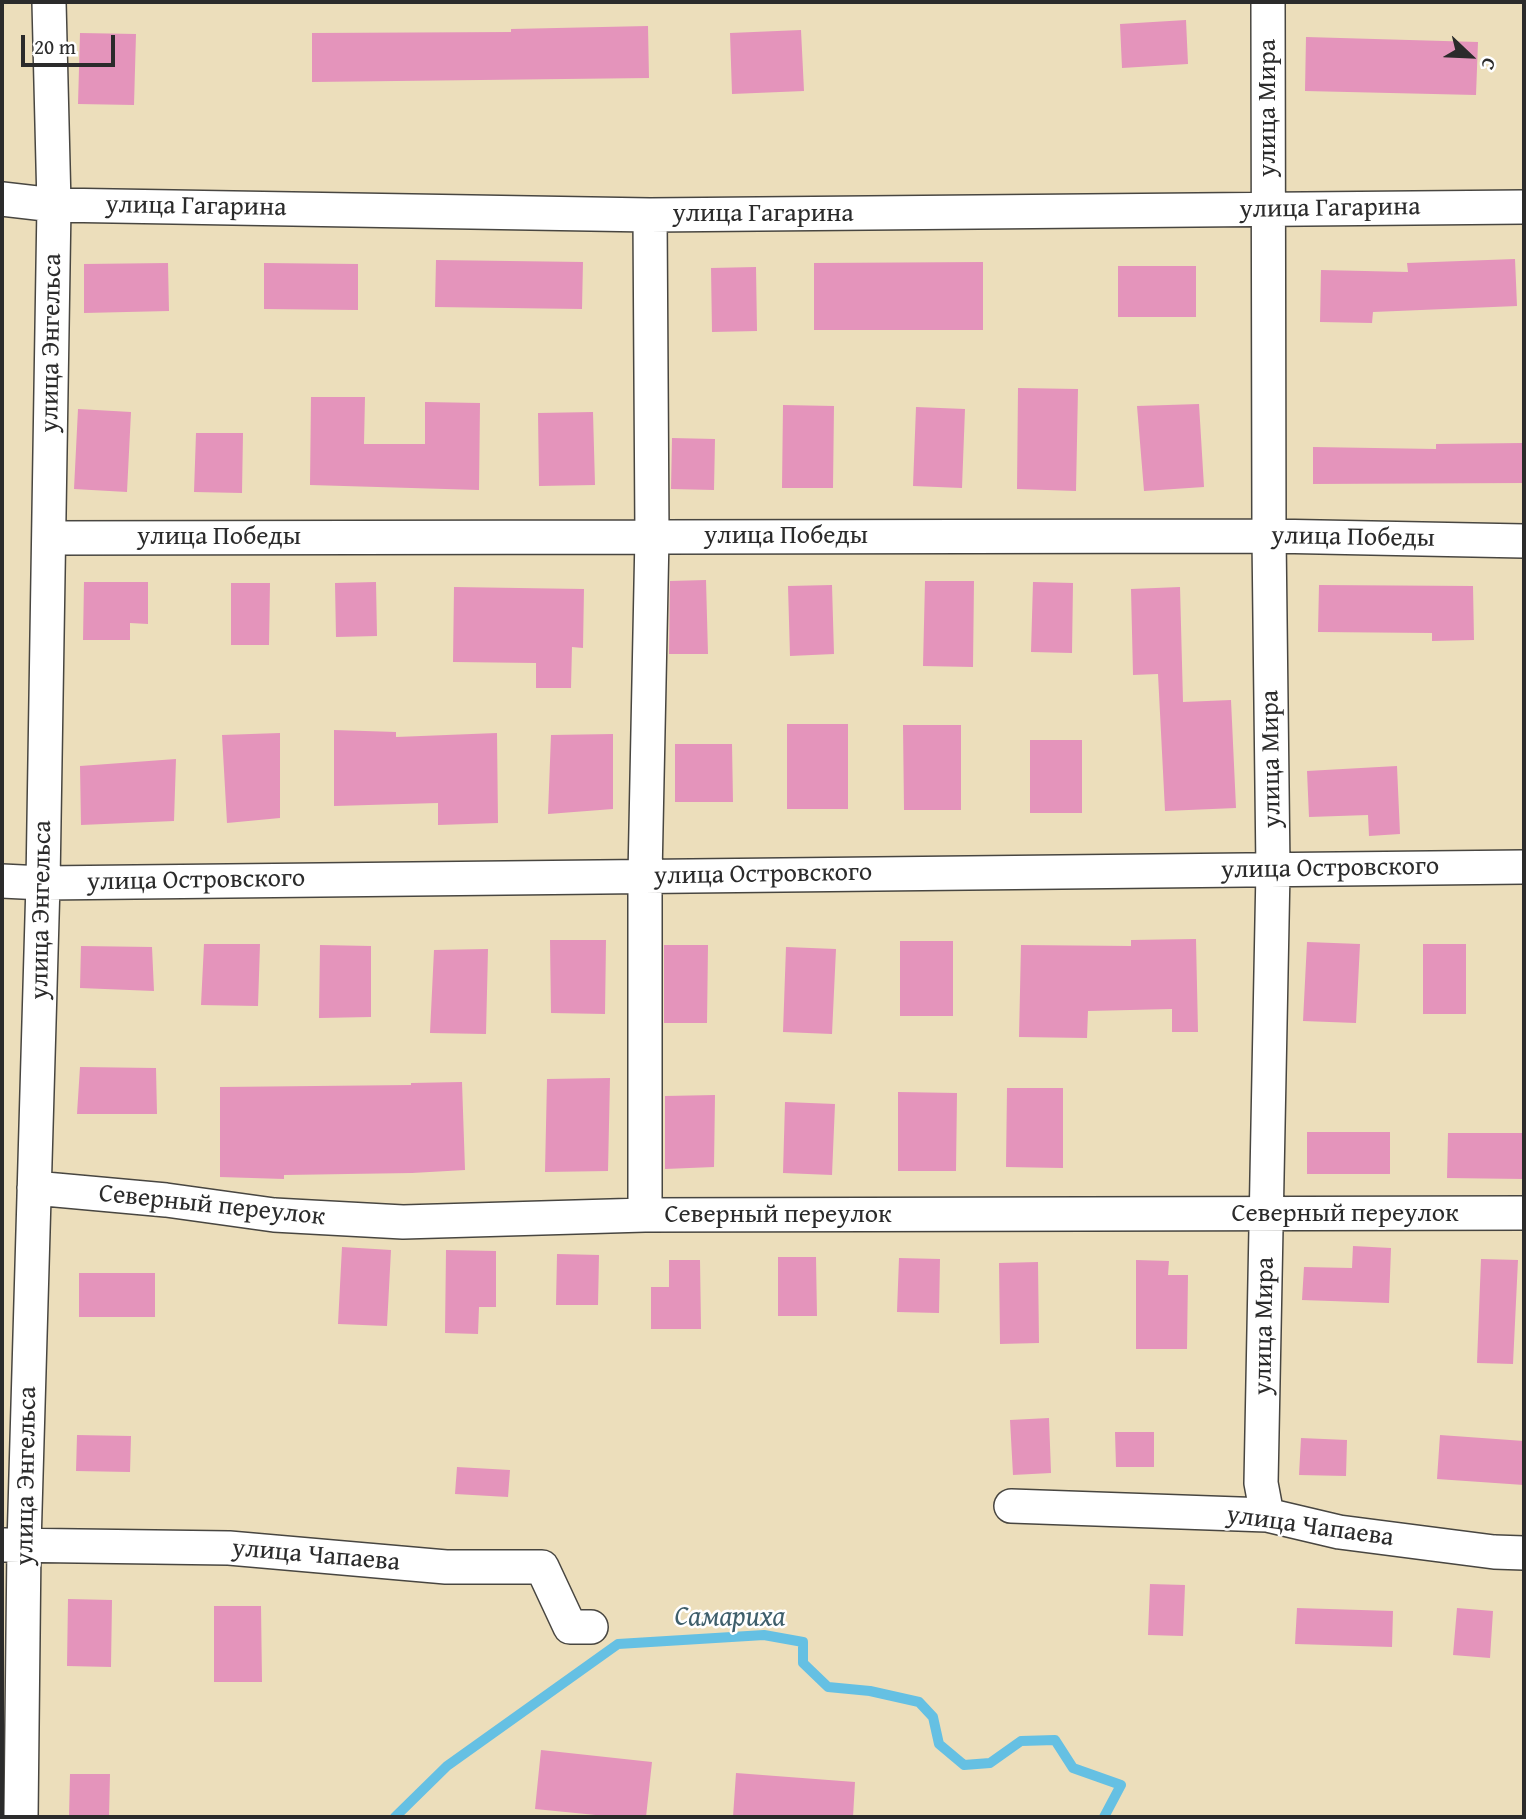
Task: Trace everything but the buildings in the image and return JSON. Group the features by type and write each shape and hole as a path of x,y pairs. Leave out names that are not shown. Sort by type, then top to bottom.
{"street":[{"name":"улица Энгельса","path":"21,1817 13,1545 34,1188 43,883 54,205 49,2"},
{"name":"улица Мира","path":"1267,1515 1261,1483 1273,870 1268,2"},
{"name":"улица Гагарина","path":"2,199 54,205 650,215 1524,207"},
{"path":"645,1215 645,876 652,536 650,215"},
{"name":"улица Победы","path":"49,538 1269,536 1524,541"},
{"name":"улица Островского","path":"2,881 43,883 1524,867"},
{"name":"Северный переулок","path":"34,1188 166,1200 274,1215 403,1222 645,1215 1524,1213"},
{"name":"улица Чапаева","path":"1011,1506 1267,1515 1339,1532 1494,1552 1524,1553"},
{"name":"улица Чапаева","path":"13,1545 229,1548 446,1567 542,1567 570,1627 591,1627"}],"waterway":[{"name":"Самариха","path":"395,1817 447,1766 618,1644 764,1635 803,1642 803,1663 828,1687 870,1691 919,1702 933,1717 939,1744 964,1765 990,1763 1021,1741 1055,1740 1073,1768 1121,1785 1104,1817"}]}
